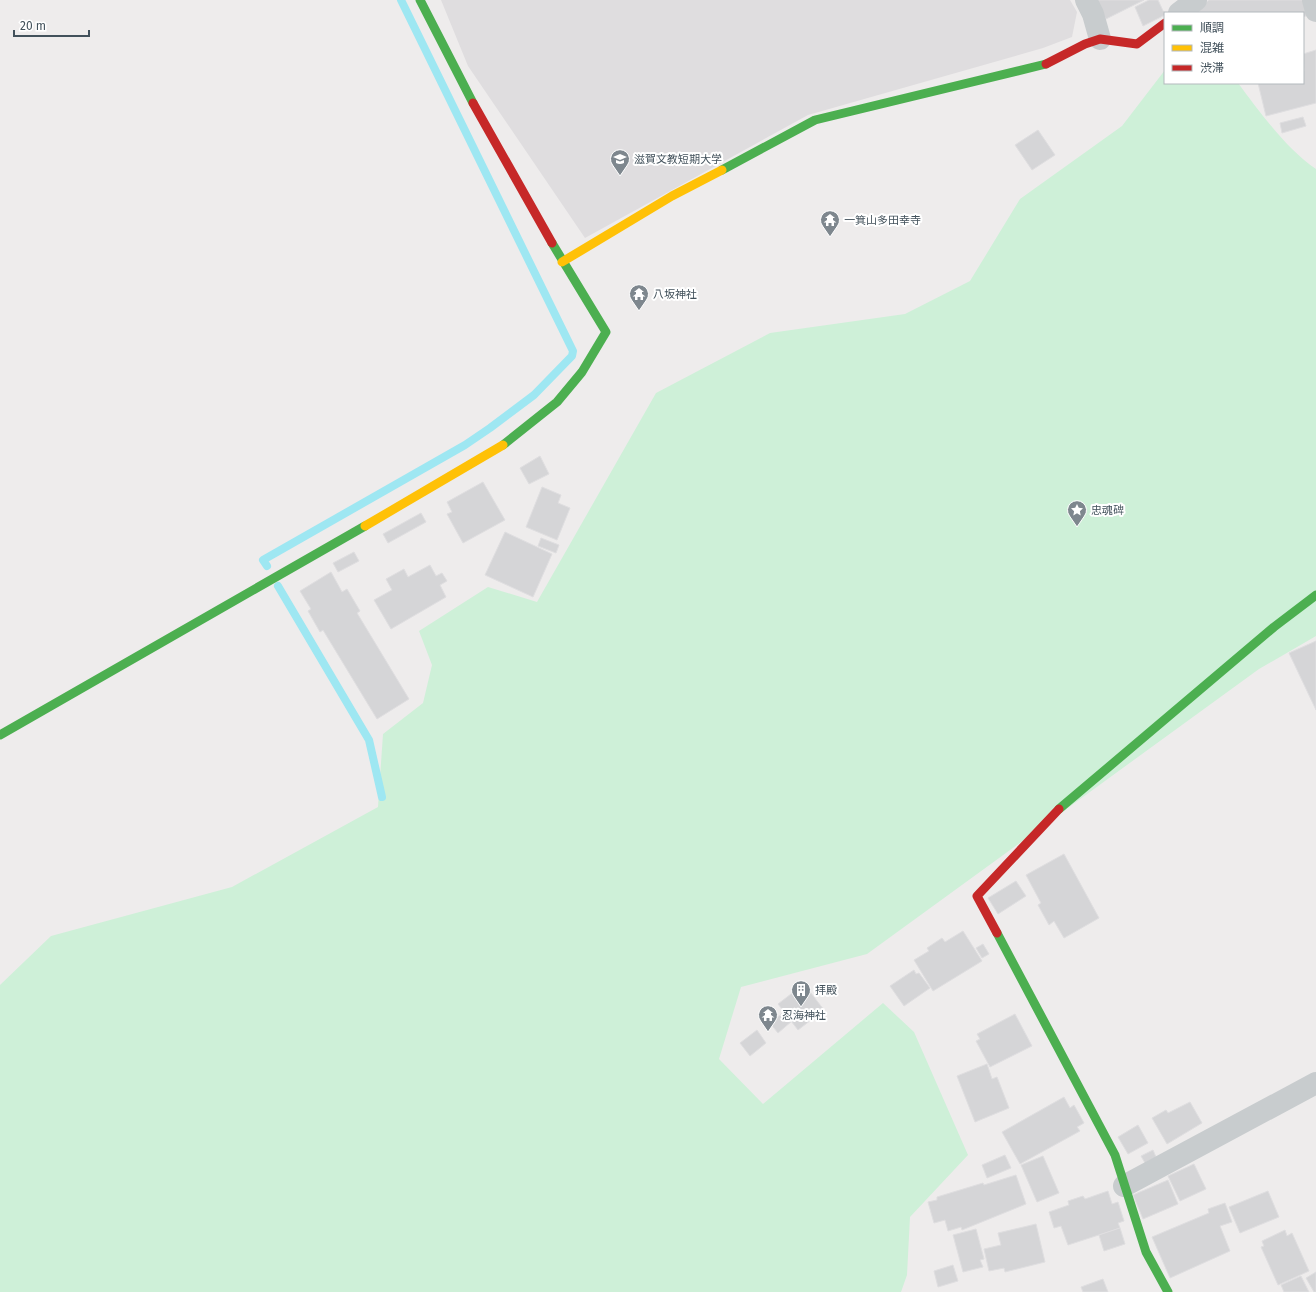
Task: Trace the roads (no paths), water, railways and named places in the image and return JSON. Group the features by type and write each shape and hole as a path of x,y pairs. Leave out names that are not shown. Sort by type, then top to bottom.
{"street":[{"path":"0,735 500,448 557,402 582,372 606,332 562,262 455,72 420,0"},
{"path":"1086,0 1093,14 1100,39"},
{"path":"1180,12 1196,0"},
{"path":"1314,0 1316,11"},
{"path":"562,262 672,196 815,120 1047,64 1085,44 1100,39 1137,44 1164,24"},
{"path":"1168,1292 1146,1252 1115,1155 977,896 1057,811 1274,627 1316,595"},
{"path":"1124,1186 1316,1083"}],"waterway":[{"path":"267,566 263,560 465,445 490,428 534,395 572,356 573,351 401,0"},
{"path":"278,586 369,740 382,797"}],"place":[{"name":"滋賀文教短期大学","path":"620,176"},
{"name":"一箕山多田幸寺","path":"830,237"},
{"name":"八坂神社","path":"639,311"},
{"name":"忠魂碑","path":"1077,527"},
{"name":"拝殿","path":"801,1007"},
{"name":"忍海神社","path":"768,1032"}]}
